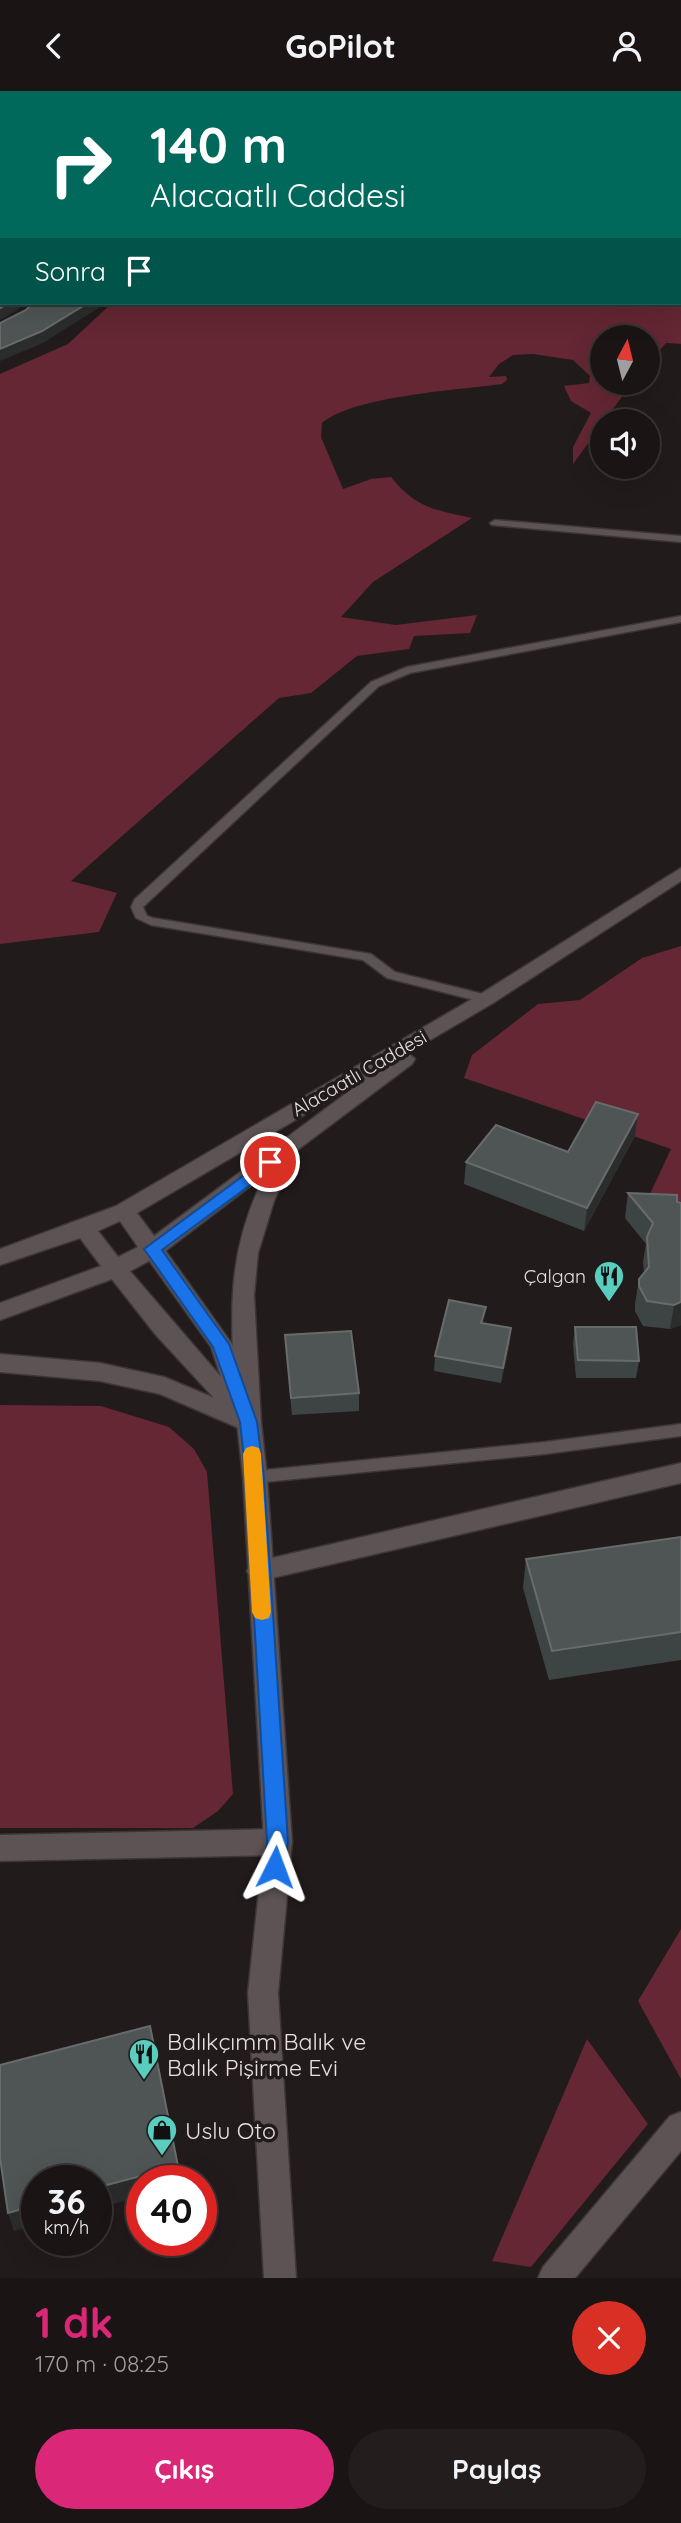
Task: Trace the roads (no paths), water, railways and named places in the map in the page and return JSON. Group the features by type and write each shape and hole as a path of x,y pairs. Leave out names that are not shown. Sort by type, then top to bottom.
{"main road":[{"name":"Alacaatlı Caddesi","path":"0,1257 84,1229 124,1211 486,999 681,873"},
{"name":"Alacaatlı Caddesi","path":"0,1312 115,1269 152,1249 486,999"},
{"path":"280,2278 262,1993 278,1842 255,1478 248,1422 243,1298 247,1254 260,1209 290,1148"},
{"path":"124,1211 221,1344 248,1422"},
{"path":"84,1229 163,1328 248,1422"},
{"path":"0,1363 100,1372 164,1386 248,1422"},
{"path":"259,1571 681,1473"},
{"path":"0,1848 278,1842"},
{"path":"554,2278 681,2127"}],"lane":[{"path":"495,523 681,539"},
{"path":"486,999 391,975 367,957 151,921 142,918 137,907 139,902 375,684 407,670 681,619"},
{"path":"255,1478 545,1448 681,1430"}],"place":[{"name":"Çalgan","path":"609,1303"},
{"name":"Balıkçımm Balık ve Balık Pişirme Evi","path":"144,2081"},
{"name":"Uslu Oto","path":"162,2157"}]}
